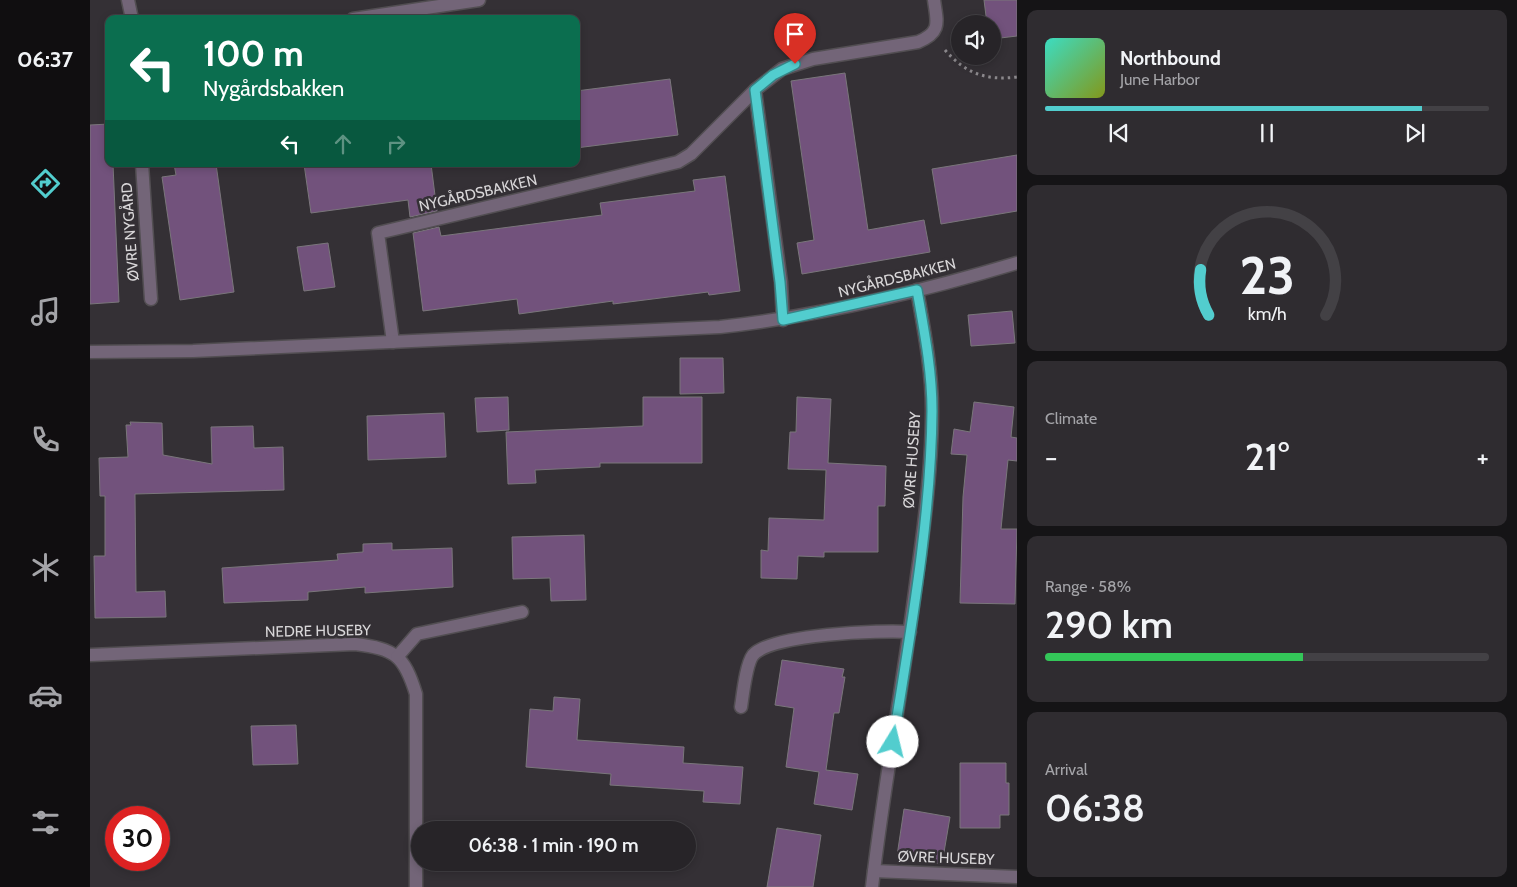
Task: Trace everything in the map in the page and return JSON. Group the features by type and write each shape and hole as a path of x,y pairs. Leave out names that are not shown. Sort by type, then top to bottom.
{"street":[{"path":"128,0 131,15"},
{"path":"380,15 479,0"},
{"path":"932,35 936,29 934,0"},
{"name":"NYGÅRDSBAKKEN","path":"394,342 378,233 678,162 691,154 755,90 773,75 795,64 918,42 932,35"},
{"path":"755,90 780,282 783,320"},
{"name":"ØVRE NYGÅRD","path":"142,167 151,299"},
{"name":"NYGÅRDSBAKKEN","path":"90,352 193,351 654,332 783,320 917,290 1017,263"},
{"name":"ØVRE HUSEBY","path":"872,887 924,528 932,410 930,370 917,290"},
{"path":"397,657 417,634 522,612"},
{"path":"741,707 752,656 762,647 782,642 840,634 884,630 910,632"},
{"name":"NEDRE HUSEBY","path":"90,655 355,644 380,647 397,657 409,670 416,694 416,887"},
{"name":"ØVRE HUSEBY","path":"874,871 1017,877"}],"path":[{"path":"932,35 956,63 971,72 986,77 1017,77"}],"building":[{"path":"984,0 1017,0 1017,36 1001,38 1001,15 986,15"},
{"path":"845,73 868,230 924,220 930,252 802,274 797,243 814,240 791,81"},
{"path":"670,79 678,135 580,147 580,90"},
{"path":"105,124 105,167 113,167 119,302 90,304 90,125"},
{"path":"1017,155 1017,211 941,224 932,169"},
{"path":"175,167 216,167 234,292 180,300 162,177 176,175"},
{"path":"304,167 431,167 437,211 410,217 408,200 311,213"},
{"path":"725,176 740,291 709,295 708,292 613,304 613,301 519,314 517,299 423,311 413,233 439,227 441,236 602,215 600,203 695,191 693,180"},
{"path":"328,243 335,287 304,291 297,247"},
{"path":"1012,311 1015,343 971,346 968,315"},
{"path":"680,358 723,358 724,393 680,394"},
{"path":"508,397 509,430 477,432 475,398"},
{"path":"643,397 702,397 702,463 600,463 600,467 535,470 536,483 508,484 506,432 643,426"},
{"path":"797,397 831,399 828,463 886,466 885,506 878,506 878,552 824,552 824,557 798,556 797,579 761,578 761,550 768,551 769,518 824,520 826,470 788,469 790,432 796,432"},
{"path":"974,402 1014,407 1011,437 1017,438 1017,461 1008,460 1001,529 1017,529 1015,604 960,603 963,497 967,455 951,454 954,429 970,432"},
{"path":"444,413 446,457 368,460 367,416"},
{"path":"130,422 162,423 163,455 212,464 211,427 253,426 254,448 283,447 284,490 135,494 136,592 165,591 166,617 95,618 94,556 105,556 105,496 100,496 99,458 128,457 126,425 131,425"},
{"path":"584,535 586,600 551,601 550,578 513,579 512,537"},
{"path":"392,543 392,550 452,548 453,587 365,593 365,587 308,592 308,600 224,603 222,568 338,560 337,554 363,552 363,544"},
{"path":"782,660 844,669 842,677 845,677 839,713 834,713 826,770 858,774 852,810 814,804 819,772 786,767 794,708 775,705"},
{"path":"554,697 580,699 577,740 684,747 683,763 743,767 740,804 703,802 704,791 610,785 611,774 526,767 530,709 553,711"},
{"path":"296,725 298,764 253,765 251,726"},
{"path":"960,763 1006,763 1006,783 1009,783 1009,815 1000,815 1000,828 960,828"},
{"path":"904,809 950,817 942,864 897,856"},
{"path":"777,828 821,835 813,887 767,887"}],"route":[{"path":"795,64 782,69 755,90 780,282 783,320 917,290 930,370 932,410 924,528 893,742"}]}
